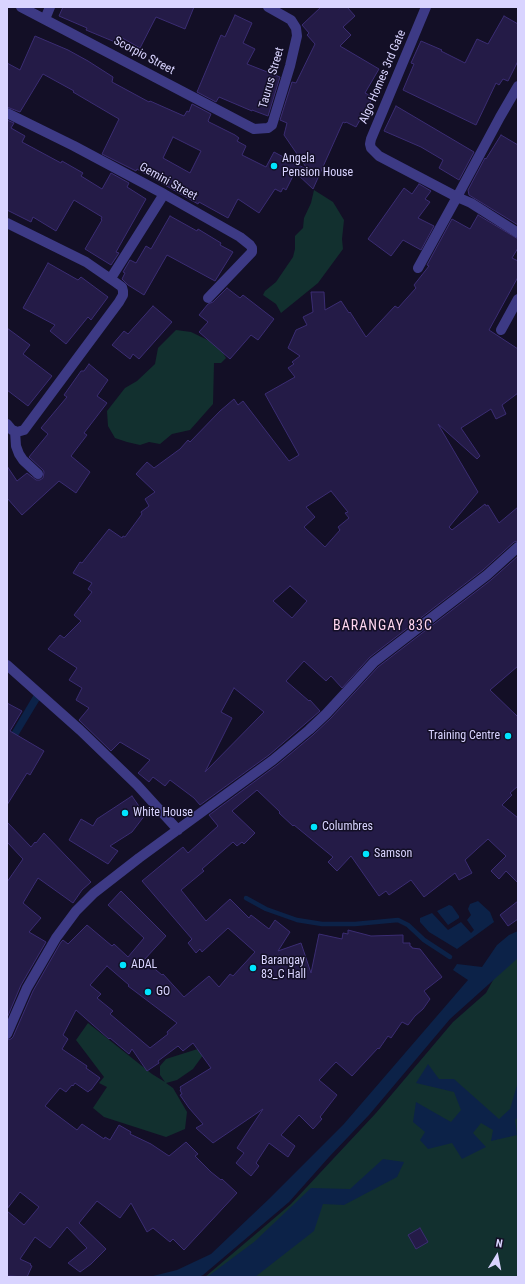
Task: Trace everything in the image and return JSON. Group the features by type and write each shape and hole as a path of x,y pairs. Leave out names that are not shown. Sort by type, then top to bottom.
{"street":[{"name":"Scorpio Street","path":"21,7 254,129"},
{"path":"45,19 50,7"},
{"name":"Taurus Street","path":"254,129 268,128 272,125 290,66 297,36 296,28 291,20 268,7"},
{"name":"Algo Homes 3rd Gate","path":"426,7 370,144 371,148 379,156 457,197"},
{"path":"418,268 518,86"},
{"name":"Gemini Street","path":"7,112 164,194 240,237 250,245 252,252 208,298"},
{"path":"111,278 164,194"},
{"path":"457,197 471,203 518,233"},
{"path":"7,223 86,262 111,278 122,287 124,291 123,295 24,430 14,431"},
{"path":"501,330 518,299"},
{"path":"7,424 14,431 16,446 19,454 38,474"},
{"path":"7,1034 27,988 56,938 76,910 94,893 139,858 273,760 309,730 374,662 486,575 518,547"},
{"path":"7,665 80,730 137,785 178,830"}],"green space":[{"path":"314,190 333,202 344,220 342,239 343,249 318,283 281,313 276,304 263,295 265,291 276,282 293,257 295,249 295,236 303,228 304,218 311,203"},
{"path":"176,330 191,332 218,345 226,358 221,363 214,363 213,404 190,430 172,434 160,444 149,442 140,445 115,438 108,426 107,411 125,388 137,381 155,364 158,348"},
{"path":"518,956 518,1277 205,1277 291,1204 376,1113 453,1022 486,993 497,973"},
{"path":"88,1023 152,1074 165,1082 160,1075 160,1066 166,1059 204,1047 206,1051 193,1069 177,1080 166,1083 173,1088 187,1112 185,1129 166,1137 104,1117 93,1108 107,1087 99,1083 104,1077 76,1040"}],"water":[{"path":"36,691 42,696 7,754 7,740"},
{"path":"478,901 490,912 494,922 457,949 429,932 420,922 420,918 432,913 448,930 461,922 471,933 474,930 467,920 471,915 468,909 470,904"},
{"path":"449,905 452,906 459,918 448,925 437,911"},
{"path":"518,931 518,958 450,1019 369,1115 289,1202 203,1275 199,1277 149,1277 177,1270 211,1254 343,1125 468,980 453,970 457,964 482,967 497,945 509,935"},
{"path":"428,1064 439,1079 454,1079 499,1119 510,1109 518,1082 518,1117 515,1120 517,1135 491,1141 493,1130 481,1123 473,1133 486,1147 462,1159 452,1143 428,1149 420,1140 425,1132 413,1122 416,1102 451,1122 461,1110 454,1092 416,1083"},
{"path":"383,1159 404,1162 397,1177 344,1205 323,1204 314,1231 255,1277 207,1277 254,1242 311,1188 350,1189"}],"building":[{"path":"63,7 194,7 185,29 156,17 140,48 117,35 115,42 86,30 87,28 59,16"},
{"path":"321,7 347,7 355,16 343,27 351,35 340,46 379,69 365,93 373,97 356,127 343,122 313,189 295,172 286,190 283,188 281,192 275,189 259,213 238,199 228,218 199,202 198,204 137,169 136,171 102,154 119,119 43,74 20,112 7,107 7,63 20,70 35,36 68,50 88,61 113,77 112,82 149,102 150,101 184,116 187,111 189,112 192,104 211,114 208,121 209,122 235,135 239,138 237,141 246,146 242,155 266,167 274,152 308,170 284,135 287,123 280,120 292,82 296,83 315,44 307,35 309,33 302,25","holes":["173,137 201,151 190,173 163,158"]},
{"path":"235,15 252,23 243,43 255,49 247,64 280,77 268,116 219,97 216,102 197,92 221,35 225,37"},
{"path":"504,16 518,24 518,61 508,81 503,79 499,85 496,83 476,125 403,90 414,64 411,63 421,41 442,50 441,51 465,63 477,39 488,44"},
{"path":"396,106 474,152 459,180 439,168 443,160 421,147 384,131"},
{"path":"7,120 14,123 11,128 25,136 22,142 83,173 81,176 102,189 111,173 129,183 127,187 146,199 116,252 119,253 111,265 85,249 102,220 102,217 74,200 56,231 33,217 31,222 7,210"},
{"path":"501,135 518,145 518,225 469,195 468,190 485,158 486,159"},
{"path":"419,184 431,191 425,199 430,202 418,218 434,226 421,250 403,240 391,256 368,239 404,188 412,194"},
{"path":"478,215 518,239 518,248 512,258 518,261 518,277 489,330 518,349 518,393 502,405 506,414 496,419 491,409 461,428 480,456 477,459 438,424 478,492 449,527 452,530 485,504 486,506 488,505 499,523 518,507 518,541 514,542 483,570 370,657 342,688 331,676 326,681 304,661 286,681 309,701 310,700 320,711 269,755 200,805 194,798 170,780 165,786 153,777 149,782 138,773 150,760 120,742 111,751 79,720 89,708 76,700 82,688 69,680 77,668 48,649 60,635 64,638 81,621 74,615 92,592 88,589 92,583 73,573 80,562 82,563 109,529 122,538 123,536 125,537 142,514 141,512 149,506 145,499 155,492 136,474 147,462 154,468 180,449 188,440 190,442 220,411 234,399 238,405 243,401 289,461 299,455 265,394 295,377 288,368 294,364 292,362 300,356 288,348 296,330 307,325 303,317 313,312 311,292 324,292 325,310 341,301 366,337 395,306 398,308 416,288 414,285 429,266 427,265 452,219 470,229","holes":["331,491 348,512 345,513 349,518 338,527 340,530 325,547 304,527 315,517 306,507","290,586 307,601 292,618 273,601","234,688 264,712 205,772 232,718 221,712"]},
{"path":"170,216 197,231 198,229 221,243 220,245 233,252 215,281 167,255 144,295 128,285 122,279 125,273 123,272 130,260 136,263 146,246 151,249"},
{"path":"48,263 78,280 81,277 108,297 91,320 88,317 66,344 50,331 55,325 23,308"},
{"path":"227,288 240,298 243,295 274,319 258,340 251,335 230,359 199,332 208,322 199,315 208,304 213,302"},
{"path":"153,306 172,322 139,359 133,354 130,359 112,345 124,331 128,334"},
{"path":"7,328 30,345 23,354 52,376 28,406 7,390"},
{"path":"89,364 108,380 97,396 107,403 84,433 87,435 71,456 90,472 76,493 59,481 22,515 7,498 7,466 17,481 27,473 36,480 43,478 43,470 29,457 48,434 41,428 67,397 64,395 81,371 84,371"},
{"path":"518,556 518,666 490,690 518,717 518,786 510,793 512,795 502,805 518,818 518,883 506,871 499,879 491,871 506,856 488,839 465,860 472,873 459,880 455,873 424,897 411,880 389,895 386,891 379,896 351,856 337,871 328,862 333,857 294,825 293,826 257,790 232,811 255,833 244,844 242,842 237,846 233,842 202,869 204,871 181,890 206,921 230,899 249,918 251,915 269,929 275,920 290,932 278,951 301,943 311,973 319,934 342,939 343,933 348,934 348,930 371,936 403,935 403,943 410,943 412,948 420,949 442,977 424,991 430,999 423,1009 408,1025 402,1022 391,1038 388,1036 379,1049 378,1048 352,1076 336,1062 319,1080 337,1095 320,1117 322,1119 313,1129 299,1115 281,1135 295,1146 288,1157 269,1143 256,1163 259,1166 251,1176 236,1163 244,1153 237,1148 263,1109 213,1143 196,1128 203,1124 180,1095 182,1094 180,1087 211,1068 193,1043 183,1051 178,1046 158,1061 159,1063 147,1071 132,1049 129,1054 110,1038 109,1039 76,1010 63,1035 68,1039 62,1049 87,1066 86,1068 100,1078 88,1092 75,1083 66,1092 60,1088 45,1106 77,1130 82,1124 104,1139 105,1137 110,1140 119,1125 131,1132 130,1134 151,1144 169,1156 186,1142 198,1154 195,1156 211,1172 221,1180 222,1179 237,1193 184,1250 173,1239 170,1242 153,1228 147,1232 131,1203 120,1218 97,1201 79,1223 106,1249 91,1264 80,1272 68,1263 87,1248 67,1227 50,1248 35,1237 20,1259 31,1264 30,1265 32,1266 27,1277 7,1277 7,1211 24,1225 39,1207 20,1192 7,1209 7,1040 13,1037 33,991 61,942 63,940 68,944 87,925 112,946 114,944 128,957 144,938 108,905 121,891 166,936 144,960 162,975 163,974 184,997 209,976 219,987 230,974 233,976 255,952 228,928 202,952 200,949 196,953 188,943 192,939 142,881 183,847 188,853 218,826 209,815 277,765 313,735 331,718 378,667 491,580","holes":["107,966 129,985 128,986 177,1023 167,1032 168,1034 150,1048 110,1014 113,1011 97,998 101,994 90,985"]},
{"path":"7,703 22,711 10,731 44,751 30,775 27,773 7,805"},
{"path":"132,796 145,815 132,832 110,846 118,851 108,864 69,840 81,819 93,826 97,819"},
{"path":"7,822 31,847 44,833 91,882 82,890 73,903 38,878 23,903 41,918 29,932 46,942 21,985 7,1018 7,882 23,859 7,842"},
{"path":"518,901 518,919 508,926 500,915"},
{"path":"420,1228 428,1242 416,1249 408,1235"}],"waterway":[{"path":"246,898 266,909 297,920 322,924 355,924 398,920 408,925 424,940 450,957"}],"place":[{"name":"Angela Pension House","path":"274,166"},
{"name":"Training Centre","path":"508,736"},
{"name":"White House","path":"125,813"},
{"name":"Columbres","path":"314,827"},
{"name":"Samson","path":"366,854"},
{"name":"ADAL","path":"123,965"},
{"name":"Barangay 83_C Hall","path":"253,968"},
{"name":"GO","path":"148,992"}],"district":[{"name":"BARANGAY 83C","path":"383,626"}]}
